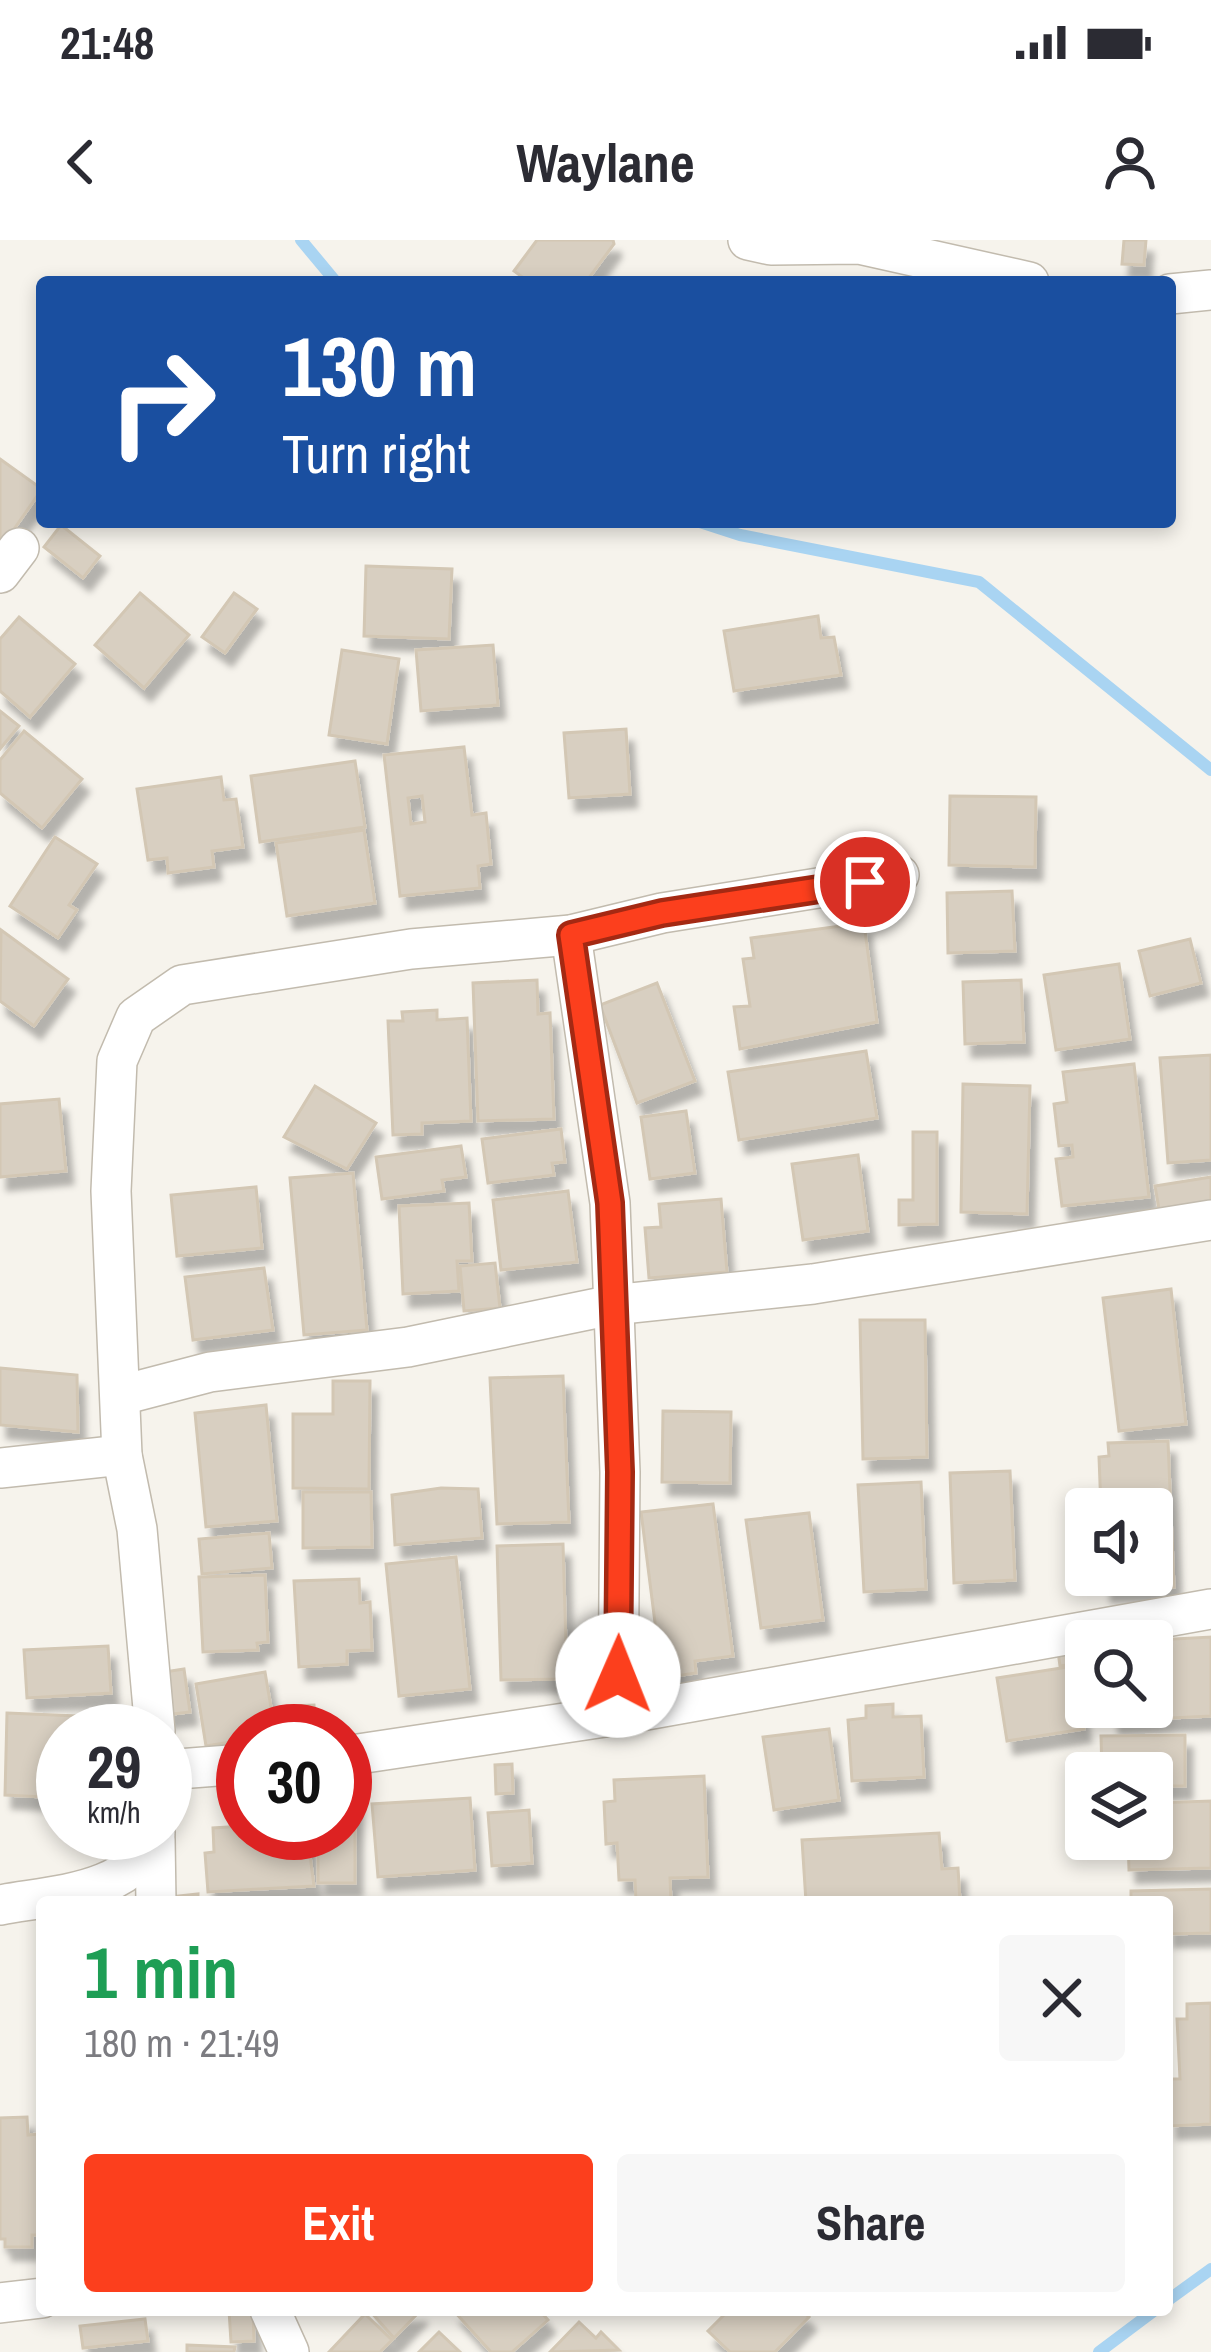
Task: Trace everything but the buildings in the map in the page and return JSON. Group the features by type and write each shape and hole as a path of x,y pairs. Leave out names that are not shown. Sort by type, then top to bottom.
{"street":[{"path":"748,240 771,245 860,244 1003,276"},
{"path":"1176,293 1211,290"},
{"path":"153,1704 137,1529 122,1455 111,1190 117,1061 136,1017 182,985 411,950 571,935 662,913 899,875"},
{"path":"571,935 608,1184 620,1472 618,1715"},
{"path":"122,1395 210,1372 408,1347 612,1305 813,1284 1211,1220"},
{"path":"0,1468 122,1455"},
{"path":"372,1752 618,1715 1211,1609"},
{"path":"47,1896 100,1886 138,1860"},
{"path":"155,1860 156,1896"},
{"path":"0,1905 36,1898"},
{"path":"0,2303 36,2299"},
{"path":"273,2316 289,2352"}],"waterway":[{"path":"301,240 331,276"},
{"path":"718,528 979,582 1211,770"},
{"path":"1173,2297 1211,2269"},
{"path":"1099,2352 1147,2316"}],"route":[{"path":"618,1675 620,1472 610,1203 571,935 662,913 865,882"}]}
